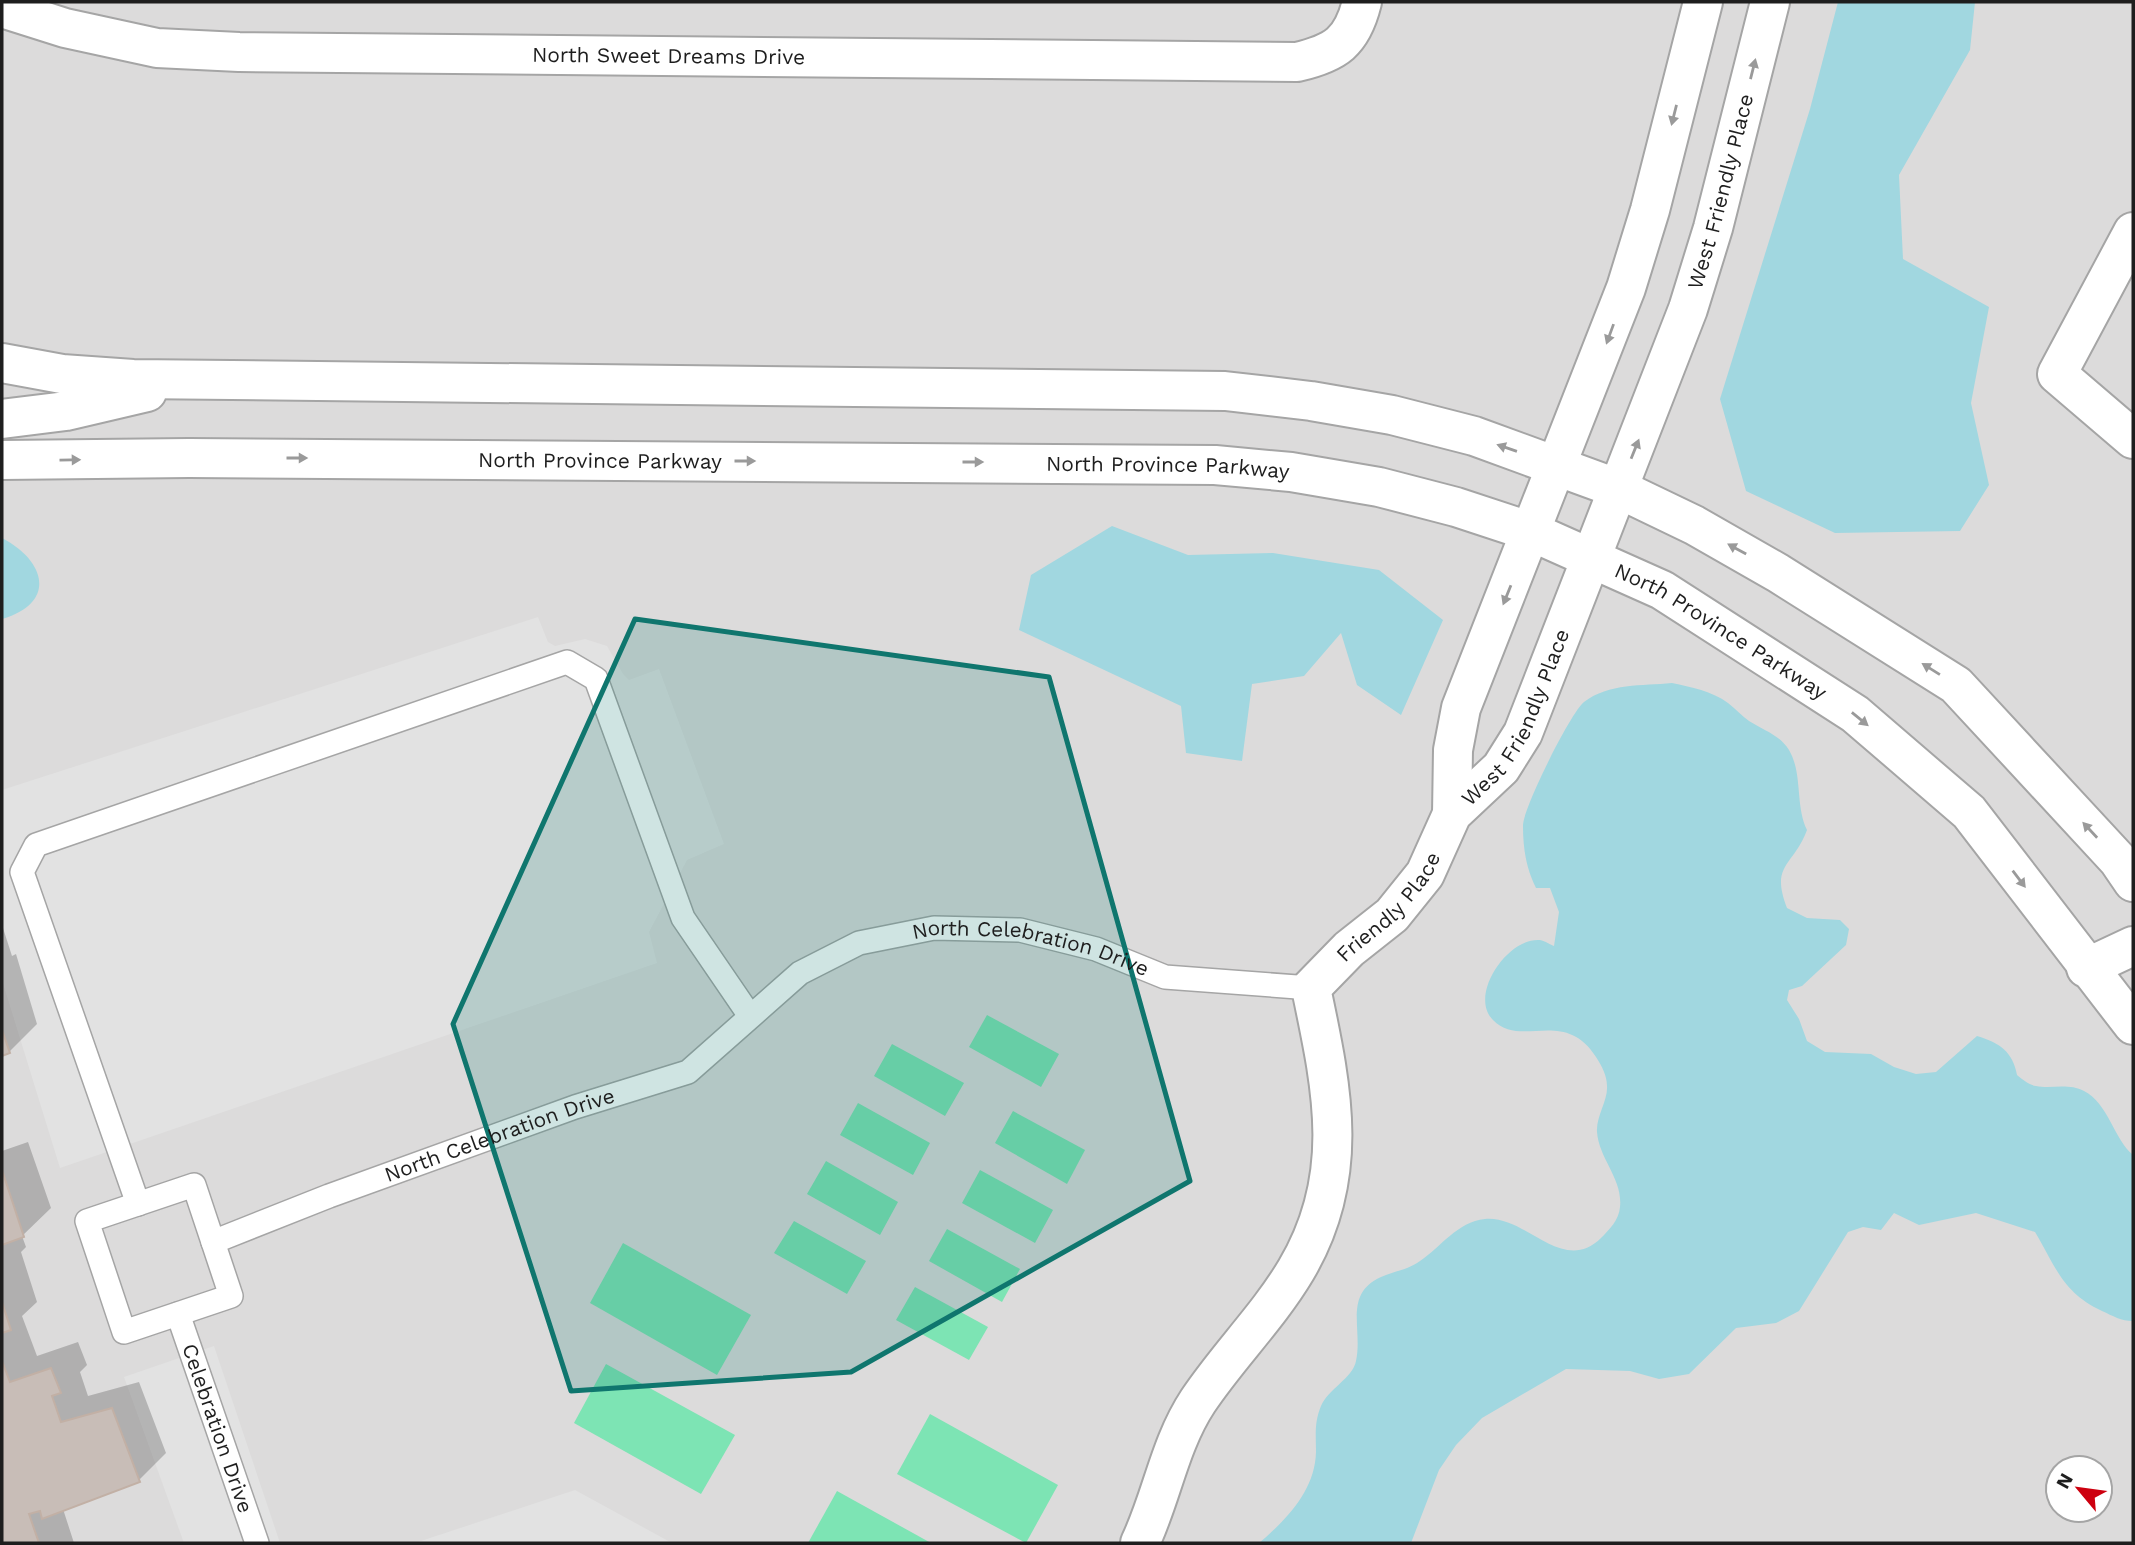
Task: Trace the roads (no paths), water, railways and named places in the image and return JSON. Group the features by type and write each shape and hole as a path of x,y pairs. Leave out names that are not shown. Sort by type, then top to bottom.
{"street":[{"name":"North Sweet Dreams Drive","path":"2,8 65,28 157,48 239,52 1297,62 1338,48 1351,32 1362,2"},
{"name":"West Friendly Place","path":"1452,814 1453,750 1461,708 1558,466 1630,275 1703,2"},
{"name":"West Friendly Place","path":"1452,814 1501,768 1523,733 1592,558 1688,309 1713,228 1770,2"},
{"path":"2133,232 2057,374 2133,439"},
{"path":"2,363 62,374 197,380 1225,391 1311,401 1392,415 1475,436 1619,489 1694,525 1778,573 1955,685 2118,860 2133,882"},
{"path":"2,419 66,411 197,380"},
{"name":"North Province Parkway","path":"2,460 190,458 1215,465 1291,472 1379,488 1456,507 1532,531 1662,590 1855,714 1969,812 2086,968 2133,1025"},
{"name":"Friendly Place","path":"1311,988 1349,948 1392,915 1424,874 1452,814"},
{"path":"2086,968 2133,946"},
{"path":"1140,1543 1168,1461 1197,1402 1297,1269 1325,1205 1334,1145 1330,1079 1311,988"}],"lane":[{"path":"138,1204 22,872 36,845 567,662 596,679 683,918 750,1016"},
{"name":"North Celebration Drive","path":"213,1242 328,1196 549,1116 688,1072 800,973 859,943 934,928 1020,930 1096,949 1166,977 1311,988"},
{"path":"194,1185 213,1242 231,1296 124,1332 87,1221 194,1185"},
{"name":"Celebration Drive","path":"178,1314 257,1543"}],"water":[{"path":"1838,2 1975,2 1970,50 1899,175 1903,259 1989,307 1971,403 1989,485 1960,531 1835,533 1746,491 1720,399 1810,109"},
{"path":"1112,526 1188,555 1273,553 1379,570 1443,620 1401,715 1357,685 1341,633 1304,676 1252,684 1242,761 1186,753 1181,706 1019,630 1031,575"},
{"path":"2,538 28,558 39,581 38,592 31,603 20,612 2,619"},
{"path":"1672,683 1701,690 1722,699 1749,721 1781,740 1793,759 1807,830 1785,866 1781,882 1782,894 1787,908 1807,918 1840,920 1849,929 1846,945 1802,986 1789,990 1787,1000 1799,1019 1807,1041 1825,1052 1871,1054 1894,1067 1916,1074 1936,1072 1977,1036 1992,1042 2009,1054 2017,1075 2028,1083 2042,1087 2072,1087 2092,1097 2133,1155 2133,1321 2110,1315 2078,1296 2061,1278 2035,1232 1976,1213 1919,1225 1894,1213 1881,1230 1863,1227 1848,1232 1799,1311 1776,1323 1736,1328 1689,1374 1659,1379 1630,1371 1566,1369 1482,1418 1456,1445 1439,1470 1411,1543 1259,1543 1289,1514 1305,1492 1314,1466 1316,1429 1321,1406 1350,1373 1356,1361 1358,1303 1369,1284 1415,1264 1458,1230 1475,1221 1500,1220 1558,1248 1572,1250 1587,1248 1601,1238 1618,1216 1618,1187 1602,1151 1597,1132 1607,1086 1598,1060 1584,1042 1570,1034 1504,1028 1493,1020 1485,997 1495,970 1504,957 1516,948 1540,940 1554,946 1559,912 1550,888 1536,888 1526,858 1523,826 1538,782 1569,723 1584,702 1604,691 1626,686"}]}
